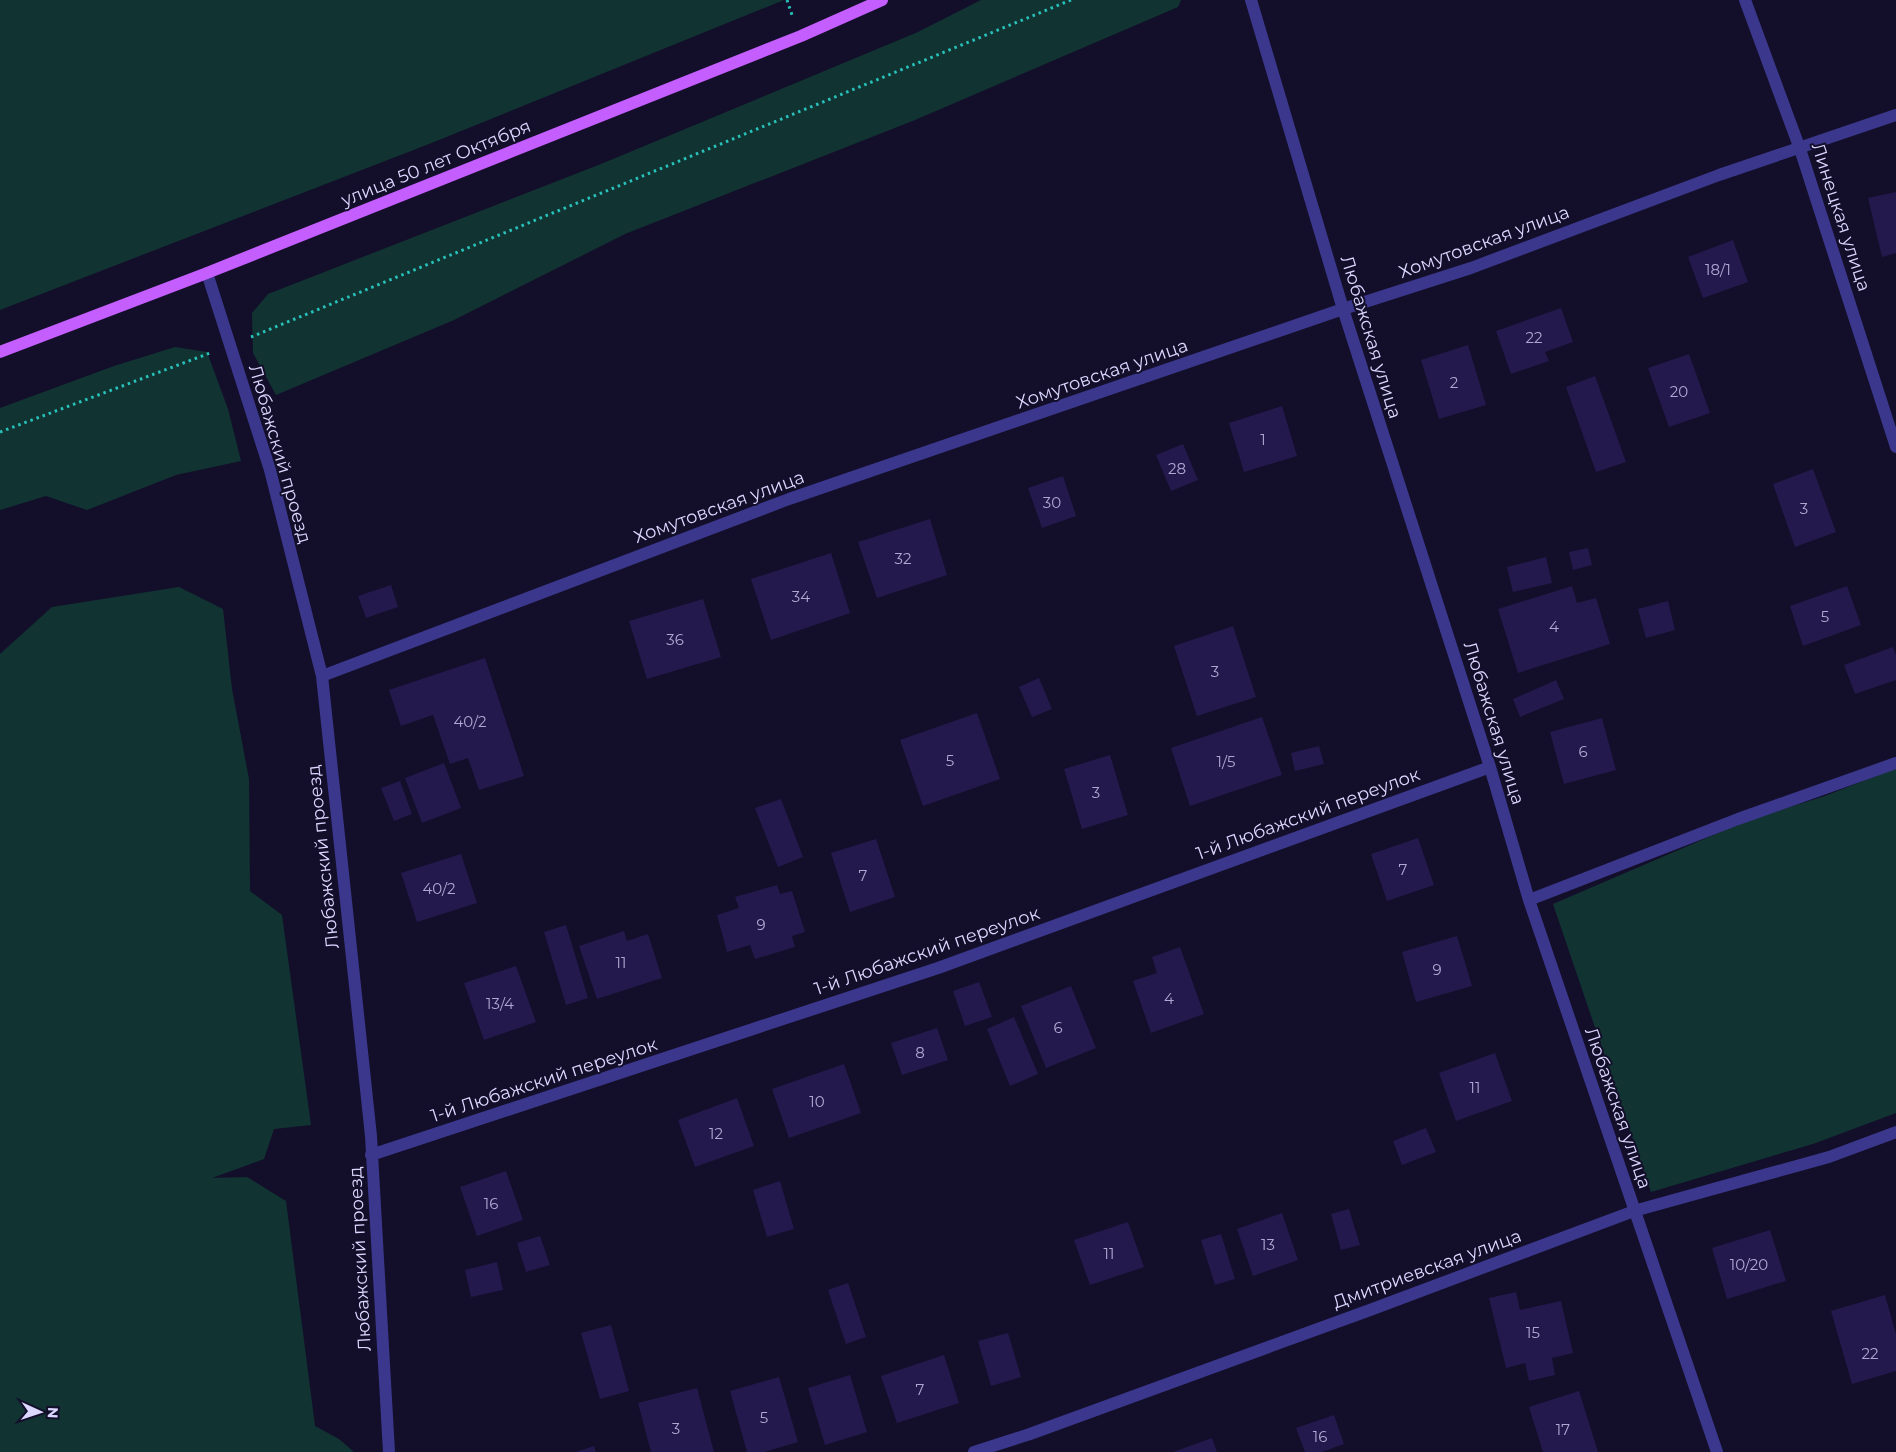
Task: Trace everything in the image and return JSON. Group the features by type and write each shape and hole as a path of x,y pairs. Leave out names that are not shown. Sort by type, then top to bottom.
{"main road":[{"name":"улица 50 лет Октября","path":"0,352 207,273 826,26 882,0"}],"street":[{"name":"Любажская улица","path":"1251,0 1343,309 1490,767 1529,900 1716,1452"},
{"name":"Линецкая улица","path":"1745,0 1800,148 1896,447"},
{"name":"Хомутовская улица","path":"322,676 789,499 1343,309 1471,268 1719,175 1896,115"},
{"name":"Любажский проезд","path":"207,273 270,470 322,676 371,1155 389,1452"},
{"path":"1529,900 1738,819 1896,763"},
{"name":"1-й Любажский переулок","path":"371,1155 938,968 1490,767"},
{"name":"Дмитриевская улица","path":"974,1452 1030,1434 1634,1211 1828,1157 1896,1132"}],"path":[{"path":"0,432 230,346 1072,0"}],"green space":[{"path":"0,0 784,0 429,144 0,310"},
{"path":"981,0 1181,0 1178,7 915,120 625,234 454,320 276,395 253,353 252,313 268,294 601,164 918,32"},
{"path":"175,347 207,352 228,409 241,461 176,475 87,510 46,496 0,510 0,408 114,366"},
{"path":"179,587 223,609 232,689 249,779 250,891 282,915 311,1125 274,1129 264,1159 212,1178 247,1177 286,1201 315,1426 339,1439 354,1452 0,1452 0,654 52,607"},
{"path":"1896,768 1896,1113 1813,1144 1651,1192 1553,904 1746,821 1825,796"}],"building":[{"path":"1896,192 1896,253 1882,257 1868,198"},
{"path":"1733,240 1748,282 1703,298 1688,257"},
{"path":"1561,308 1573,342 1545,352 1549,361 1511,374 1496,331"},
{"path":"1468,345 1486,405 1439,419 1421,360"},
{"path":"1689,354 1710,413 1669,427 1648,368"},
{"path":"1595,376 1626,462 1596,472 1566,387"},
{"path":"1282,406 1297,456 1244,472 1229,423"},
{"path":"1183,444 1198,480 1171,491 1156,455"},
{"path":"1813,469 1836,532 1795,547 1773,484"},
{"path":"1063,476 1076,516 1042,528 1028,488"},
{"path":"930,519 947,575 877,598 858,542"},
{"path":"1588,548 1592,565 1573,570 1569,552"},
{"path":"831,553 850,613 771,640 751,579"},
{"path":"1546,557 1552,583 1513,592 1507,567"},
{"path":"391,585 398,607 366,618 358,596"},
{"path":"1572,586 1577,603 1596,598 1610,644 1518,673 1498,609"},
{"path":"1847,586 1861,625 1803,646 1790,606"},
{"path":"703,599 721,657 647,679 629,621"},
{"path":"1668,601 1675,630 1646,638 1638,609"},
{"path":"1233,626 1256,697 1197,716 1174,646"},
{"path":"1893,647 1896,655 1896,680 1855,694 1844,665"},
{"path":"485,658 524,776 479,790 468,758 450,764 433,715 401,726 389,690"},
{"path":"1039,678 1052,709 1032,717 1019,687"},
{"path":"1556,680 1564,699 1520,717 1513,699"},
{"path":"977,713 1000,779 923,806 900,740"},
{"path":"1262,717 1282,775 1190,806 1171,748"},
{"path":"1602,718 1616,770 1564,784 1550,732"},
{"path":"1319,746 1324,764 1295,771 1291,753"},
{"path":"1110,755 1128,815 1082,829 1064,769"},
{"path":"444,763 461,808 422,823 405,778"},
{"path":"400,781 412,814 394,821 381,788"},
{"path":"781,799 803,857 778,867 755,808"},
{"path":"1418,838 1434,885 1387,901 1371,854"},
{"path":"876,839 895,897 850,912 831,853"},
{"path":"461,854 477,903 417,922 401,873"},
{"path":"777,885 780,894 792,891 805,932 792,936 795,947 755,959 750,945 727,952 717,915 739,908 735,897"},
{"path":"566,925 588,998 566,1005 544,932"},
{"path":"624,931 627,941 648,934 662,978 597,999 579,946"},
{"path":"1457,936 1472,986 1416,1002 1402,952"},
{"path":"1180,947 1204,1014 1151,1033 1133,981 1157,973 1152,957"},
{"path":"516,966 536,1022 484,1040 464,983"},
{"path":"979,982 992,1017 965,1026 953,991"},
{"path":"1071,986 1096,1048 1046,1068 1021,1006"},
{"path":"1014,1017 1038,1074 1010,1086 987,1029"},
{"path":"937,1028 948,1060 902,1075 891,1043"},
{"path":"1495,1053 1512,1101 1456,1121 1439,1073"},
{"path":"844,1064 861,1113 789,1138 772,1089"},
{"path":"737,1098 754,1146 695,1167 678,1120"},
{"path":"1426,1128 1436,1152 1402,1165 1393,1141"},
{"path":"506,1171 523,1220 477,1236 460,1187"},
{"path":"780,1181 794,1229 767,1237 753,1190"},
{"path":"1349,1209 1360,1245 1341,1250 1331,1214"},
{"path":"1282,1213 1298,1260 1253,1276 1237,1229"},
{"path":"1128,1222 1144,1267 1090,1285 1074,1240"},
{"path":"1770,1230 1786,1281 1727,1299 1712,1248"},
{"path":"1221,1234 1235,1279 1215,1285 1201,1240"},
{"path":"540,1236 550,1265 526,1272 517,1243"},
{"path":"497,1262 503,1290 471,1297 465,1270"},
{"path":"848,1283 866,1337 846,1344 828,1290"},
{"path":"1516,1292 1520,1310 1561,1301 1573,1353 1552,1358 1555,1375 1529,1381 1525,1363 1506,1368 1489,1298"},
{"path":"1885,1295 1896,1334 1896,1371 1852,1384 1831,1311"},
{"path":"611,1325 629,1391 600,1399 581,1333"},
{"path":"1008,1333 1021,1377 991,1386 978,1341"},
{"path":"944,1355 959,1403 897,1423 881,1376"},
{"path":"850,1375 867,1432 825,1445 808,1388"},
{"path":"779,1377 798,1442 764,1452 747,1452 730,1391"},
{"path":"697,1388 714,1452 651,1452 638,1403"},
{"path":"1579,1391 1598,1452 1543,1452 1529,1407"},
{"path":"1334,1415 1344,1444 1322,1452 1305,1452 1296,1428"},
{"path":"1212,1438 1217,1452 1173,1452"},
{"path":"594,1446 596,1452 576,1452"}]}
